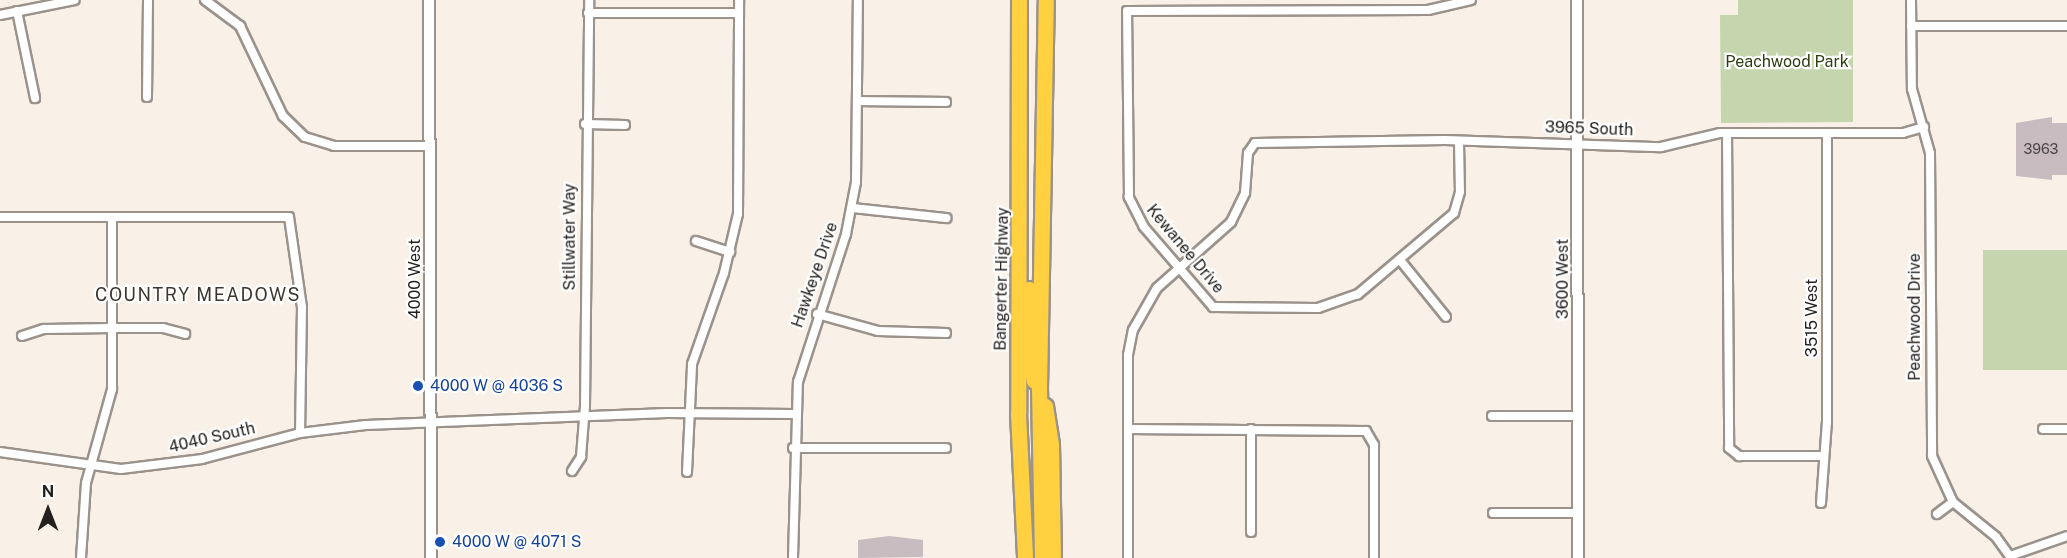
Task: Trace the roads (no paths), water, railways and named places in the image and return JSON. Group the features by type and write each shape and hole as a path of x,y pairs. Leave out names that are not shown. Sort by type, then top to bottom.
{"highway":[{"name":"Bangerter Highway","path":"1019,0 1022,171 1018,342 1024,558"},
{"path":"1042,558 1039,390 1046,0"},
{"path":"1022,171 1031,189 1029,364 1039,390 1051,444 1053,558"}],"street":[{"path":"0,15 75,0"},
{"path":"147,97 148,0"},
{"path":"204,0 240,26 283,116 305,137 334,146 430,146"},
{"name":"4000 West","path":"429,0 431,558"},
{"name":"Stillwater Way","path":"572,471 581,457 584,418 585,124 589,0"},
{"path":"687,472 688,413 694,354 730,252 739,195 739,0"},
{"name":"Hawkeye Drive","path":"793,558 794,414 800,369 852,208 858,101 858,0"},
{"name":"Kewanee Drive","path":"1459,142 1457,207 1400,260 1353,298 1318,308 1216,308 1179,269 1139,220 1128,189 1127,11 1432,9 1471,0"},
{"name":"3600 West","path":"1578,0 1578,558"},
{"name":"Peachwood Drive","path":"1911,0 1912,89 1924,127 1929,153 1930,440 1936,472 1953,502 1996,537 2010,557"},
{"path":"17,11 34,98"},
{"path":"588,13 739,13"},
{"path":"1911,26 2067,26"},
{"path":"858,101 946,102"},
{"path":"585,124 625,124"},
{"name":"3965 South","path":"1179,269 1236,215 1245,193 1252,145 1265,141 1578,142 1666,147 1727,133 1907,133 1924,127"},
{"path":"1727,133 1727,439 1731,452 1822,456"},
{"name":"3515 West","path":"1821,503 1822,456 1827,422 1827,133"},
{"path":"852,208 946,218"},
{"path":"0,217 289,217 303,318 300,433"},
{"path":"81,558 90,466 112,389 112,217"},
{"path":"696,242 730,252"},
{"path":"1400,260 1446,317"},
{"path":"1128,558 1128,429 1132,330 1150,296 1179,269"},
{"path":"817,314 878,331 946,333"},
{"path":"22,336 44,329 112,328 163,328 185,334"},
{"name":"4040 South","path":"0,452 121,469 201,459 300,433 430,421 688,413 794,414"},
{"path":"1492,416 1578,416"},
{"path":"1128,429 1251,429 1370,433 1374,445 1374,558"},
{"path":"1251,429 1251,532"},
{"path":"2043,429 2067,429"},
{"path":"793,448 946,448"},
{"path":"1937,514 1953,502"},
{"path":"1493,513 1578,513"},
{"path":"2010,557 2067,536"}],"place":[{"name":"4000 W @ 4036 S","path":"418,386"},
{"name":"4000 W @ 4071 S","path":"440,542"}],"district":[{"name":"COUNTRY MEADOWS","path":"198,295"}],"park label":[{"name":"Peachwood Park","path":"1787,62"}]}
